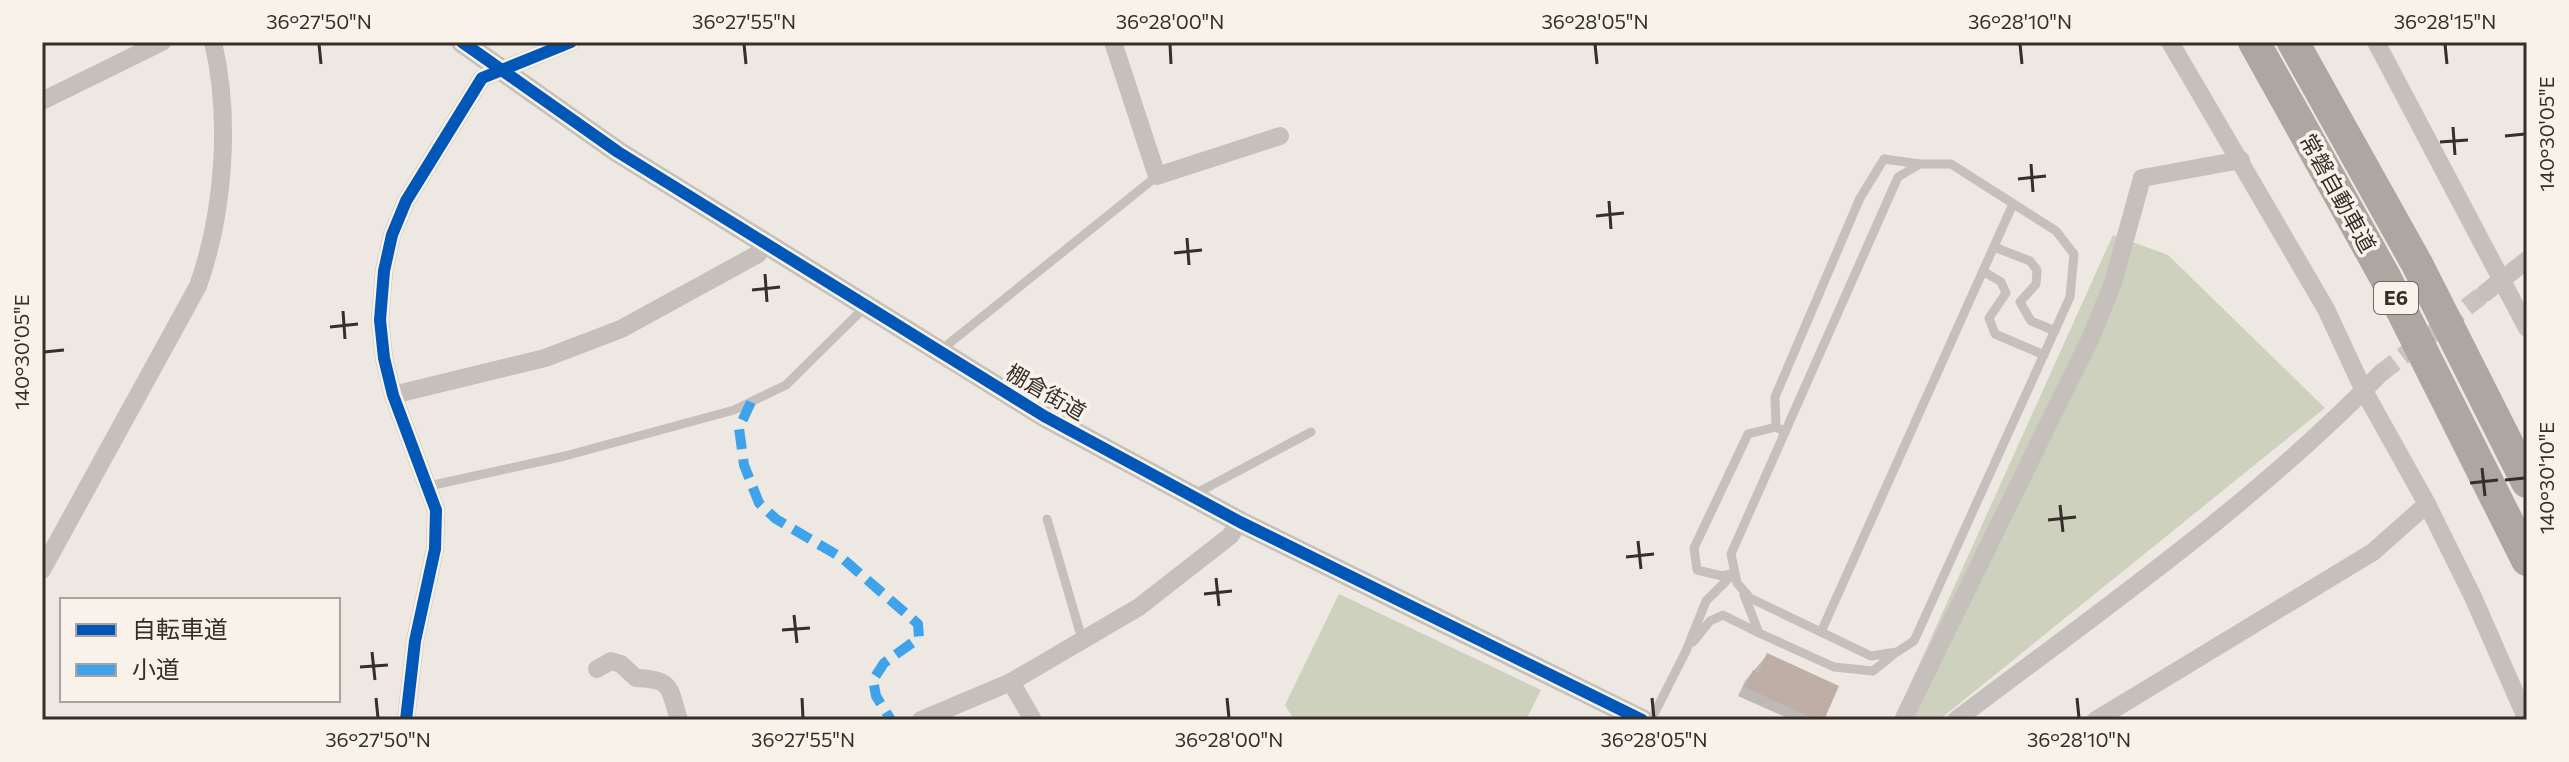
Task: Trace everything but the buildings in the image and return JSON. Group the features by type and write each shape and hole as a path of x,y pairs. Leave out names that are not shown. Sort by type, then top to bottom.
{"highway":[{"name":"常磐自動車道","path":"2254,42 2385,277 2527,560"},
{"name":"常磐自動車道","path":"2293,42 2417,264 2527,482"}],"street":[{"path":"42,101 162,42"},
{"path":"42,570 198,286 211,248 221,190 220,70 213,42"},
{"name":"棚倉街道","path":"462,42 618,152 1044,416 1240,522 1642,720"},
{"path":"406,720 415,641 435,549 436,510 393,395 380,320 384,271 392,235 406,201 482,78 571,42"},
{"path":"1113,42 1157,176 1280,136"},
{"path":"2170,42 2326,309 2364,391 2427,504 2527,720"},
{"path":"2376,42 2527,328"},
{"path":"1903,720 2091,337 2113,283 2142,178 2241,160"},
{"path":"393,395 545,358 621,329 758,254 763,243"},
{"path":"2485,293 2527,260"},
{"path":"1956,720 2119,597 2312,442 2381,373"},
{"path":"2096,720 2373,552 2427,504"},
{"path":"921,720 1011,682 1139,607 1230,536 1240,522"},
{"path":"597,669 611,661 621,664 636,678 661,678 668,684 679,720"},
{"path":"1011,682 1033,720"}],"lane":[{"path":"1686,651 1710,621 1723,615 1834,667 1873,671 1914,641 2070,297 2074,254 2056,231 1951,164 1884,159 1860,198 1775,397 1781,430"},
{"path":"1759,633 1735,573 1731,554 1781,430 1898,177 1920,164"},
{"path":"938,352 1157,176"},
{"path":"1821,632 2013,204"},
{"path":"1994,247 2030,261 2037,270 2036,284 2020,302 2031,321 2055,331"},
{"path":"1983,271 2001,282 2006,293 1989,318 1995,334 2044,355"},
{"path":"429,486 565,456 734,410 786,385 865,307"},
{"path":"1735,573 1722,576 1697,570 1694,548 1716,494 1748,434 1781,430"},
{"path":"1192,496 1311,432"},
{"path":"1047,519 1082,639"},
{"path":"1651,720 1686,651 1706,601 1735,573"},
{"path":"1742,589 1750,598 1871,656 1897,652"}],"green space":[{"path":"2113,235 2168,255 2325,408 1939,720 1894,720"},
{"path":"1339,594 1541,690 1526,720 1294,720 1285,705"}],"tunnel":[{"path":"2381,373 2485,293"}],"marked path":[{"path":"751,402 739,428 744,465 759,503 776,519 842,558 918,624 919,638 884,663 873,680 876,696 891,720"}],"cycle path":[{"path":"462,42 618,152 1044,416 1240,522 1642,720"},
{"path":"406,720 415,641 435,549 436,510 393,395 384,358 380,320 384,271 392,235 406,201 482,78 571,42"}]}
